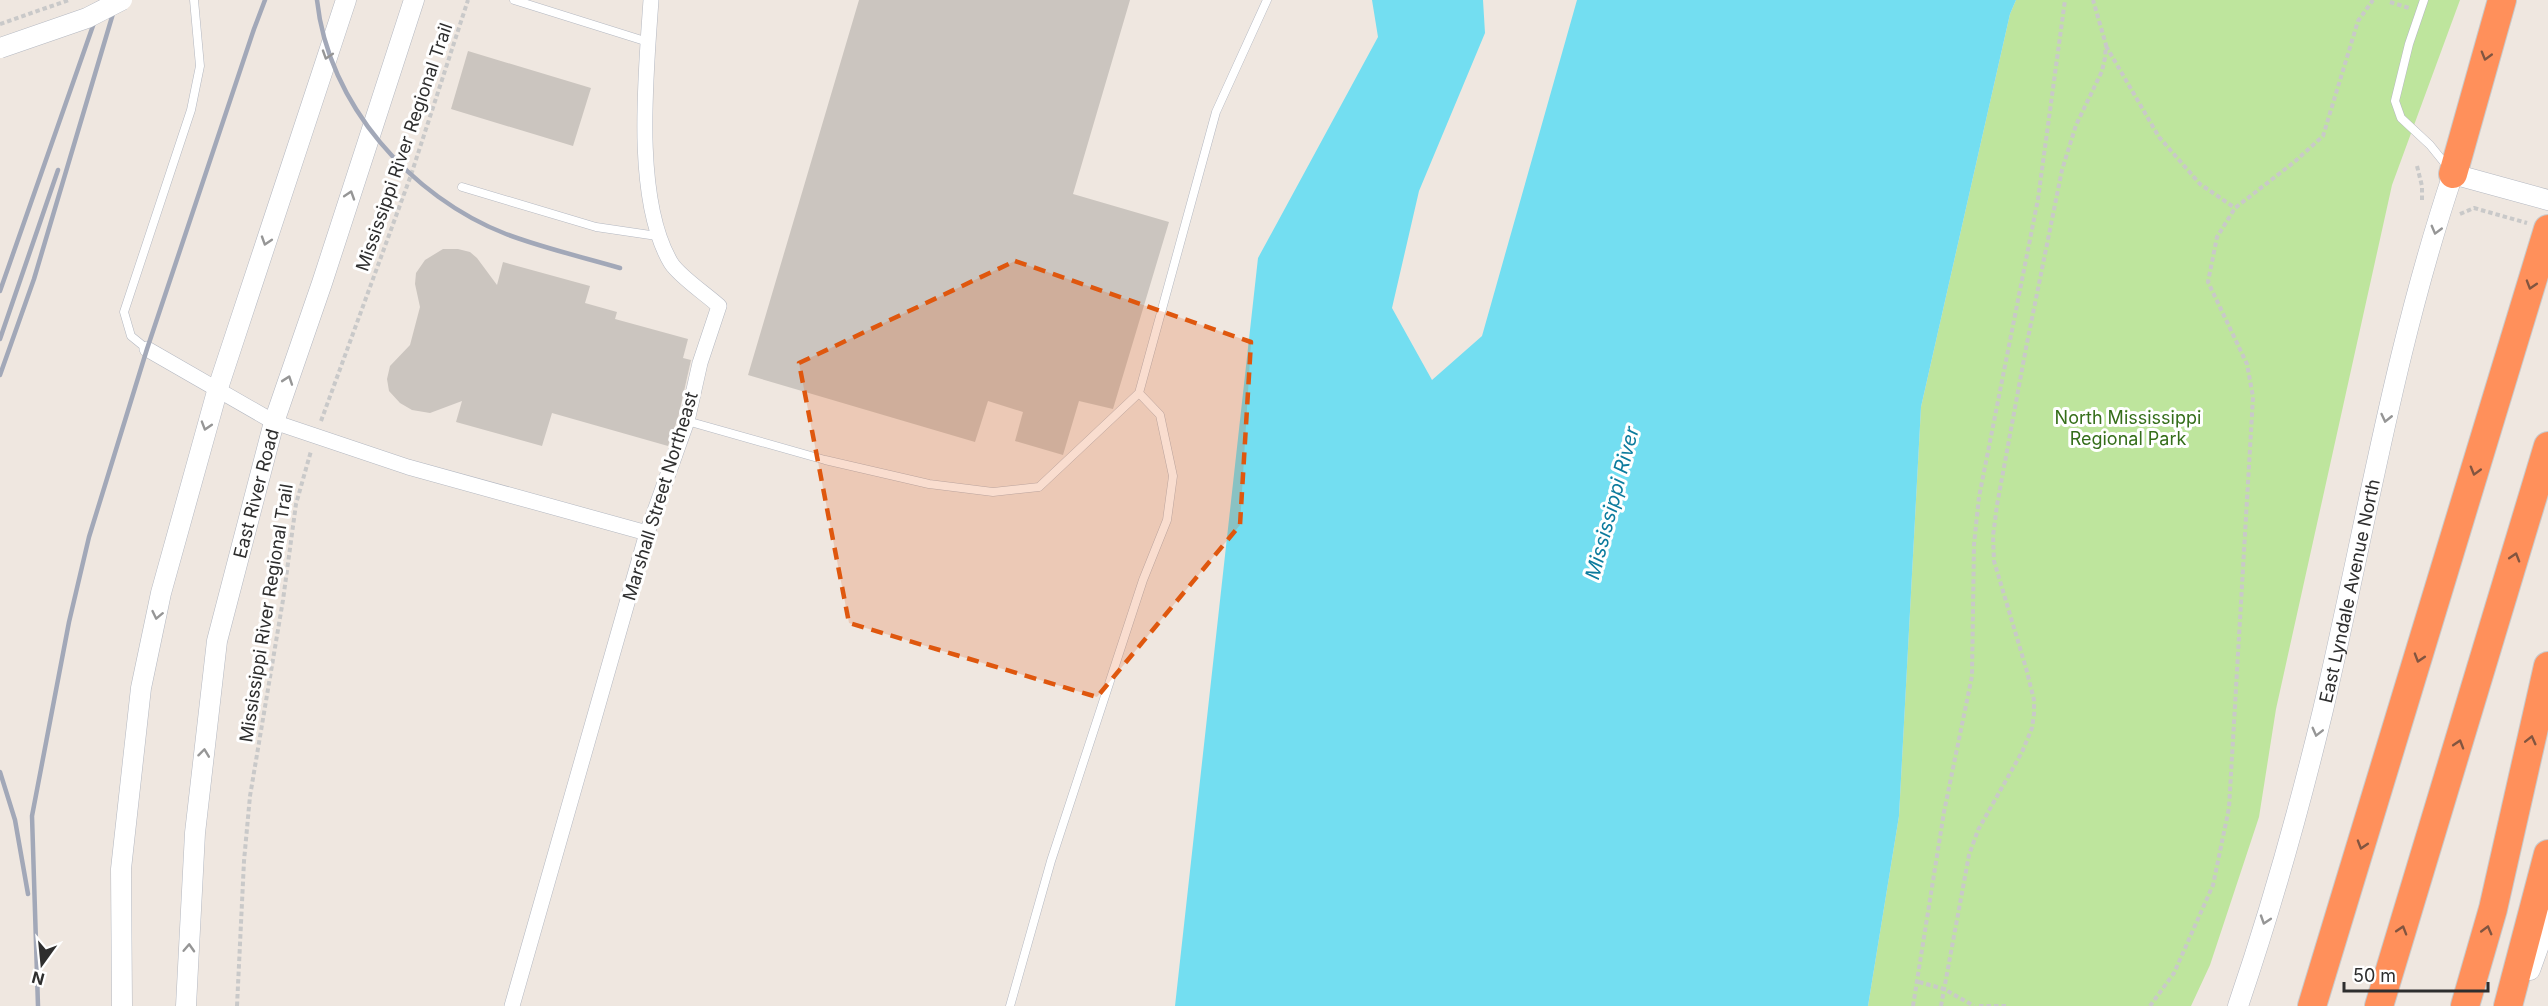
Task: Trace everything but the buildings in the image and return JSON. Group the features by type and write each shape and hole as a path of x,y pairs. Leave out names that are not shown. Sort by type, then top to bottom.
{"highway":[{"path":"2453,174 2502,0"},
{"path":"2312,1006 2543,227"},
{"path":"2379,1006 2548,446"},
{"path":"2465,1006 2493,909 2548,666"},
{"path":"2508,1006 2548,854"}],"street":[{"path":"0,48 87,18 122,0"},
{"path":"122,1006 122,869 141,688 161,593 218,388 346,0"},
{"name":"East River Road","path":"186,1006 195,833 217,641 274,422 414,0"},
{"name":"Marshall Street Northeast","path":"512,1006 647,533 687,421 700,363 719,306 673,266 657,236 645,163 651,0"},
{"path":"2453,174 2548,200"},
{"name":"East Lyndale Avenue North","path":"2238,1006 2276,886 2303,788 2395,380 2453,174"},
{"path":"147,349 274,422 408,467 647,533"},
{"path":"2516,1006 2548,920"}],"lane":[{"path":"147,349 131,336 124,312 190,110 200,66 194,0"},
{"path":"514,0 648,42"},
{"path":"687,421 825,460 929,484 993,492 1039,487 1139,393 1216,112 1267,0"},
{"path":"2424,0 2409,44 2395,101 2401,118 2430,145 2453,174"},
{"path":"462,187 596,227 657,236"},
{"path":"1010,1006 1050,861 1143,580 1167,520 1173,476 1160,415 1139,393"}],"path":[{"path":"0,24 69,0"},
{"name":"Mississippi River Regional Trail","path":"237,1006 244,861 250,796 283,600 296,504 315,437 411,175 468,0"},
{"path":"1913,1006 1919,982 1944,812 1972,676 1974,543 1979,497 2038,199 2065,0"},
{"path":"2093,0 2106,45 2159,138 2200,184 2235,208"},
{"path":"2150,1006 2174,973 2213,885 2229,808 2253,397 2247,364 2208,282 2217,237 2235,208 2293,163 2323,136 2358,21 2373,0"},
{"path":"2390,2 2420,12"},
{"path":"1941,1006 1969,855 1978,830 2022,752 2032,728 2034,700 1994,561 1994,526 2032,315 2062,170 2076,125 2102,71 2106,45"},
{"path":"2417,166 2422,186 2422,203"},
{"path":"2456,216 2475,208 2543,227"},
{"path":"1919,982 1944,989 1974,1006"},
{"path":"1979,1006 1998,1004 2009,1006"}],"highlighted area":[{"path":"1015,261 1251,342 1240,525 1097,697 849,623 799,363"}],"green space":[{"name":"North Mississippi Regional Park","path":"2016,0 2460,0 2392,185 2276,709 2259,817 2210,965 2191,1006 1868,1006 1899,816 1921,407 2010,14"}],"water":[{"name":"Mississippi River","path":"1372,0 1483,0 1485,33 1419,191 1392,308 1432,380 1482,336 1577,0 2016,0 2010,14 1921,407 1899,816 1868,1006 1175,1006 1258,258 1378,37"}],"railway":[{"path":"0,291 102,0"},
{"path":"0,375 34,279 117,0"},
{"path":"38,1006 32,816 69,622 89,537 147,349 265,0"},
{"path":"317,0 324,38 338,75 357,110 380,142 407,171 438,196 471,218 506,234 620,268"},
{"path":"0,339 58,170"},
{"path":"0,772 15,820 28,894"}]}
